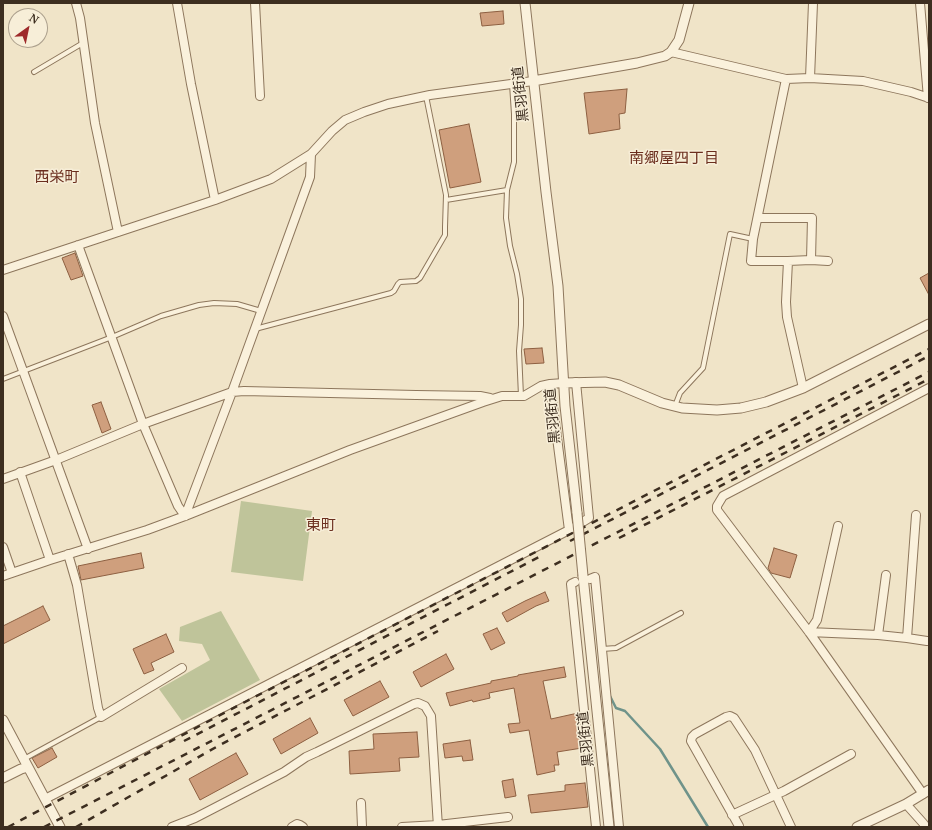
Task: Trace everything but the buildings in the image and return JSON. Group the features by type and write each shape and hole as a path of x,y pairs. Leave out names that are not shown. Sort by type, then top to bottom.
{"street":[{"path":"76,3 95,123 118,232"},
{"path":"176,3 215,200"},
{"path":"255,3 260,96"},
{"name":"黒羽街道","path":"525,3 558,286 564,383 577,513 586,577 609,827"},
{"path":"3,270 215,200 271,179 311,154 332,131 346,120 388,104 426,96 533,81 661,58 671,52 679,40 689,3"},
{"path":"810,78 812,3"},
{"path":"671,52 786,79 810,78 863,81 911,92 929,98 920,3"},
{"path":"786,79 758,218 751,261 828,261"},
{"path":"185,516 310,177 311,154"},
{"path":"758,218 812,218 811,260"},
{"path":"78,245 143,424 178,506 185,516"},
{"path":"788,261 786,302 787,317 803,388"},
{"path":"3,316 88,549"},
{"path":"3,576 185,516 350,450 493,398 502,396 521,396 541,386 550,384 605,382 619,385 662,403 682,408 716,410 741,408 766,402 803,388 929,324"},
{"path":"46,799 569,530 589,518 576,382"},
{"path":"550,384 569,530"},
{"path":"857,827 906,804 926,792 809,632 717,510 717,506 723,496 929,388"},
{"path":"3,479 56,460 143,424 232,392 416,394 480,396 493,398"},
{"path":"20,472 50,560"},
{"path":"907,638 916,516"},
{"path":"809,632 817,620 838,526"},
{"path":"3,546 12,573"},
{"path":"68,554 79,592 98,708 101,716 182,668"},
{"path":"878,635 886,575"},
{"path":"586,577 595,577 618,827"},
{"path":"575,582 570,584 596,827"},
{"path":"809,632 878,635 927,641"},
{"path":"172,827 196,818 284,772 306,757 418,703 425,706 431,716 438,826"},
{"path":"739,826 691,741 695,734 730,716 734,718 754,750 791,827"},
{"path":"3,720 60,827"},
{"path":"732,815 784,791 851,754"},
{"path":"3,778 21,769 26,763"},
{"path":"361,804 362,827"},
{"path":"906,804 926,827"},
{"path":"402,827 438,826 508,816"},
{"path":"292,827 297,824 300,824 303,827"}],"lane":[{"path":"34,72 83,42"},
{"path":"512,84 514,114 514,162 507,190 506,218 521,299 519,351 521,396"},
{"path":"255,329 391,293 400,282 416,281 420,278 445,235 446,195 426,96"},
{"path":"446,200 507,190"},
{"path":"675,406 680,393 703,368 730,234 754,239"},
{"path":"3,379 112,337 161,316 199,305 214,303 238,304 261,311"},
{"path":"602,649 616,648 681,613"},
{"path":"26,763 101,716"}],"green space":[{"path":"241,501 312,511 303,581 231,572"},
{"path":"221,611 260,680 182,721 159,689 210,660 202,644 179,641 180,627"}],"waterway":[{"path":"609,694 616,708 625,711 660,749 708,827"}],"railway":[{"path":"8,827 245,702 929,349"},
{"path":"570,541 929,356"},
{"path":"44,827 929,372"},
{"path":"619,538 929,379"},
{"path":"184,741 539,557"},
{"path":"76,827 218,746 438,631"}],"district":[{"name":"南郷屋四丁目","path":"674,159"},
{"name":"西栄町","path":"57,178"},
{"name":"東町","path":"321,526"}]}
